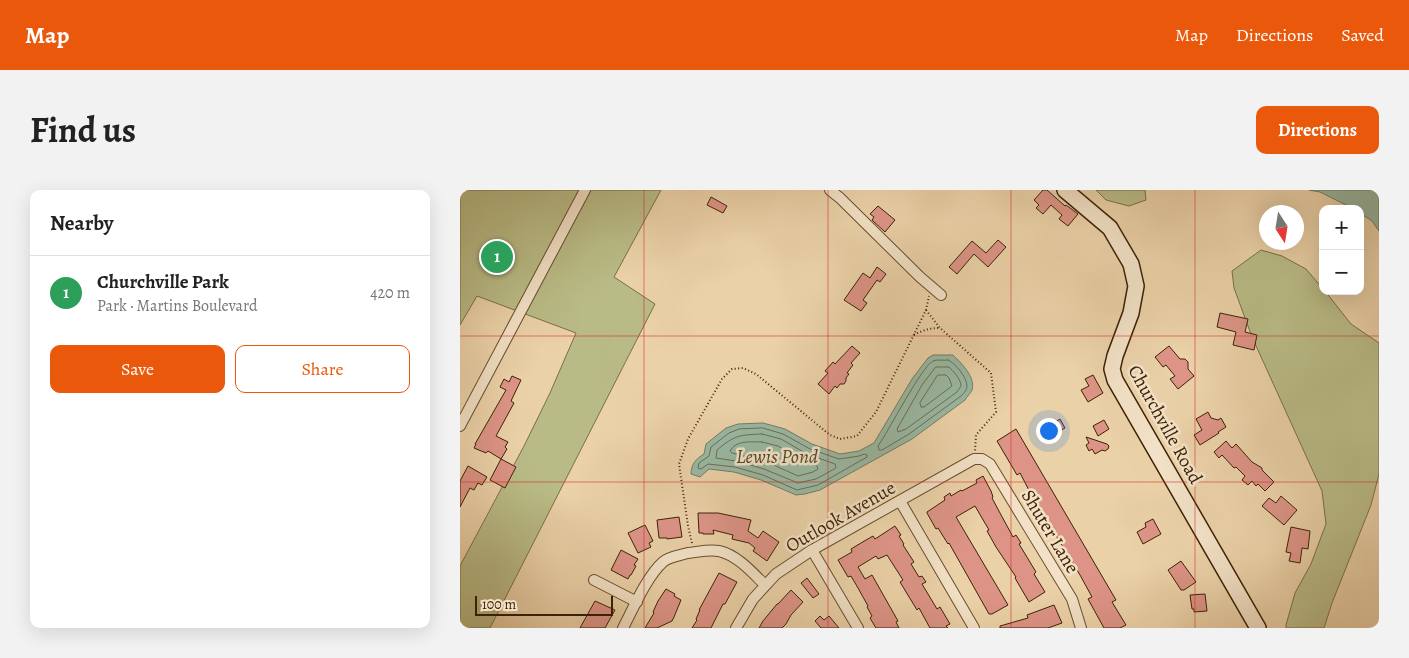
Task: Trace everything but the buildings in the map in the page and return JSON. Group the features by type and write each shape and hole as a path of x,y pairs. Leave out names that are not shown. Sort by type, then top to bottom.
{"street":[{"path":"460,426 585,190"},
{"path":"830,190 843,194 920,277 941,295"},
{"name":"Churchville Road","path":"1065,190 1110,228 1131,264 1136,286 1131,313 1112,369 1115,380 1258,628"},
{"name":"Outlook Avenue","path":"736,628 753,599 776,574 812,550 978,459"},
{"name":"Shuter Lane","path":"978,459 990,464 1072,599 1082,628"},
{"path":"900,501 974,628"},
{"path":"812,550 858,628"},
{"path":"623,628 652,574 664,560 683,554 720,551 733,557 765,585"},
{"path":"594,580 637,602"}],"path":[{"path":"694,552 688,526 680,464 688,439 722,378 732,369 743,368 756,374 830,435 840,439 857,436 876,412 901,364 926,310 931,286"},
{"path":"926,310 940,328 991,373 996,412 976,435 974,440 978,459"},
{"path":"913,335 922,330 940,328"}],"green space":[{"path":"460,190 661,190 614,277 655,304 490,628 460,628 460,566 524,446 576,333 477,296 460,325"},
{"path":"1096,190 1145,190 1146,200 1129,206 1106,200"},
{"path":"1261,250 1282,256 1306,269 1319,284 1319,295 1328,295 1351,324 1379,343 1379,474 1371,505 1324,628 1286,628 1295,593 1311,564 1326,524 1322,491 1252,337 1234,288 1232,271"}],"water":[{"path":"1309,190 1379,190 1379,231 1372,221 1364,216 1364,205 1346,205 1320,192"},
{"name":"Lewis Pond","path":"933,355 953,355 970,375 973,385 965,400 912,439 820,490 796,495 761,480 734,472 709,469 700,477 691,474 695,462 704,454 706,444 726,428 738,424 763,423 785,429 812,444 840,454 859,451 874,443 912,379 928,358"}],"place":[{"name":"Churchville Park","path":"497,257"}]}
